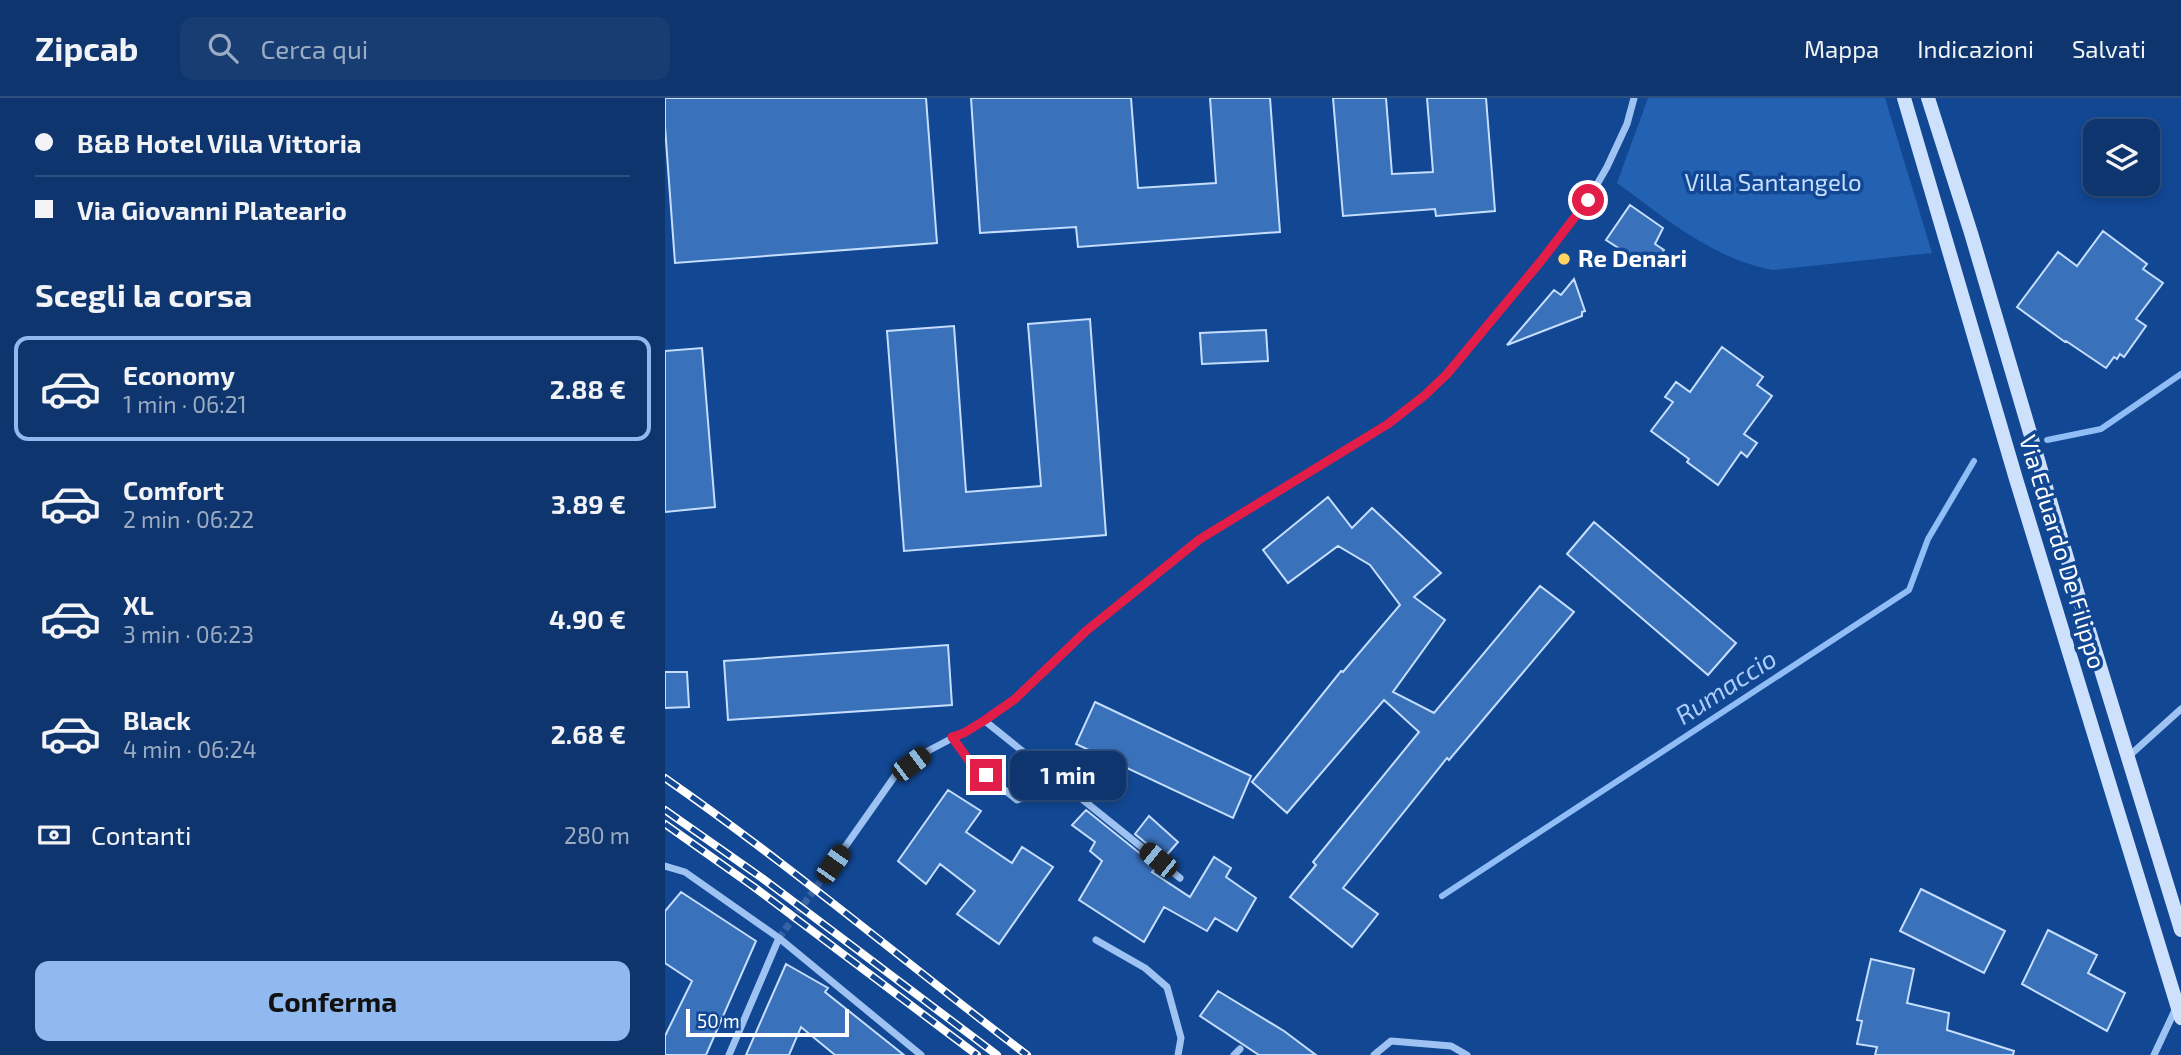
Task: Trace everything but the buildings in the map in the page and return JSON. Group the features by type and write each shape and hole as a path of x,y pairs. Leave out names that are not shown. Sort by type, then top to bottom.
{"street":[{"path":"833,864 897,774 924,754 964,733 1015,699 1086,631 1200,539 1388,424 1447,374 1588,200 1627,124 1634,98"},
{"name":"Via Eduardo De Filippo","path":"1904,98 2016,479 2179,1011"},
{"name":"Via Eduardo De Filippo","path":"1928,98 2181,930"},
{"path":"2129,756 2181,709"},
{"path":"985,720 1179,878"},
{"path":"952,737 970,762 1017,800 1036,793 1050,772"},
{"path":"665,866 685,872 779,938 921,1055"},
{"path":"729,1055 779,938"},
{"path":"1096,940 1145,968 1167,987 1181,1038 1178,1055"},
{"path":"2154,1055 2179,1011"},
{"path":"1374,1055 1391,1041 1451,1046 1467,1055"},
{"path":"1234,1055 1241,1049"}],"green space":[{"name":"Villa Santangelo","path":"1648,98 1885,98 1932,253 1773,270 1751,265 1710,247 1617,183"}],"waterway":[{"name":"Rumaccio","path":"2047,440 2101,429 2181,374"},
{"name":"Rumaccio","path":"1442,896 1909,590 1928,539 1974,461"}],"tunnel":[{"path":"779,938 833,864"}],"railway":[{"path":"665,778 803,880 1027,1055"},
{"path":"665,810 762,878 997,1055"},
{"path":"665,824 754,887 977,1055"}],"place":[{"name":"Re Denari","path":"1564,259"}],"route":[{"path":"986,775 970,762 952,737 964,733 1015,699 1086,631 1200,539 1388,424 1425,395 1447,374 1588,200"}]}
